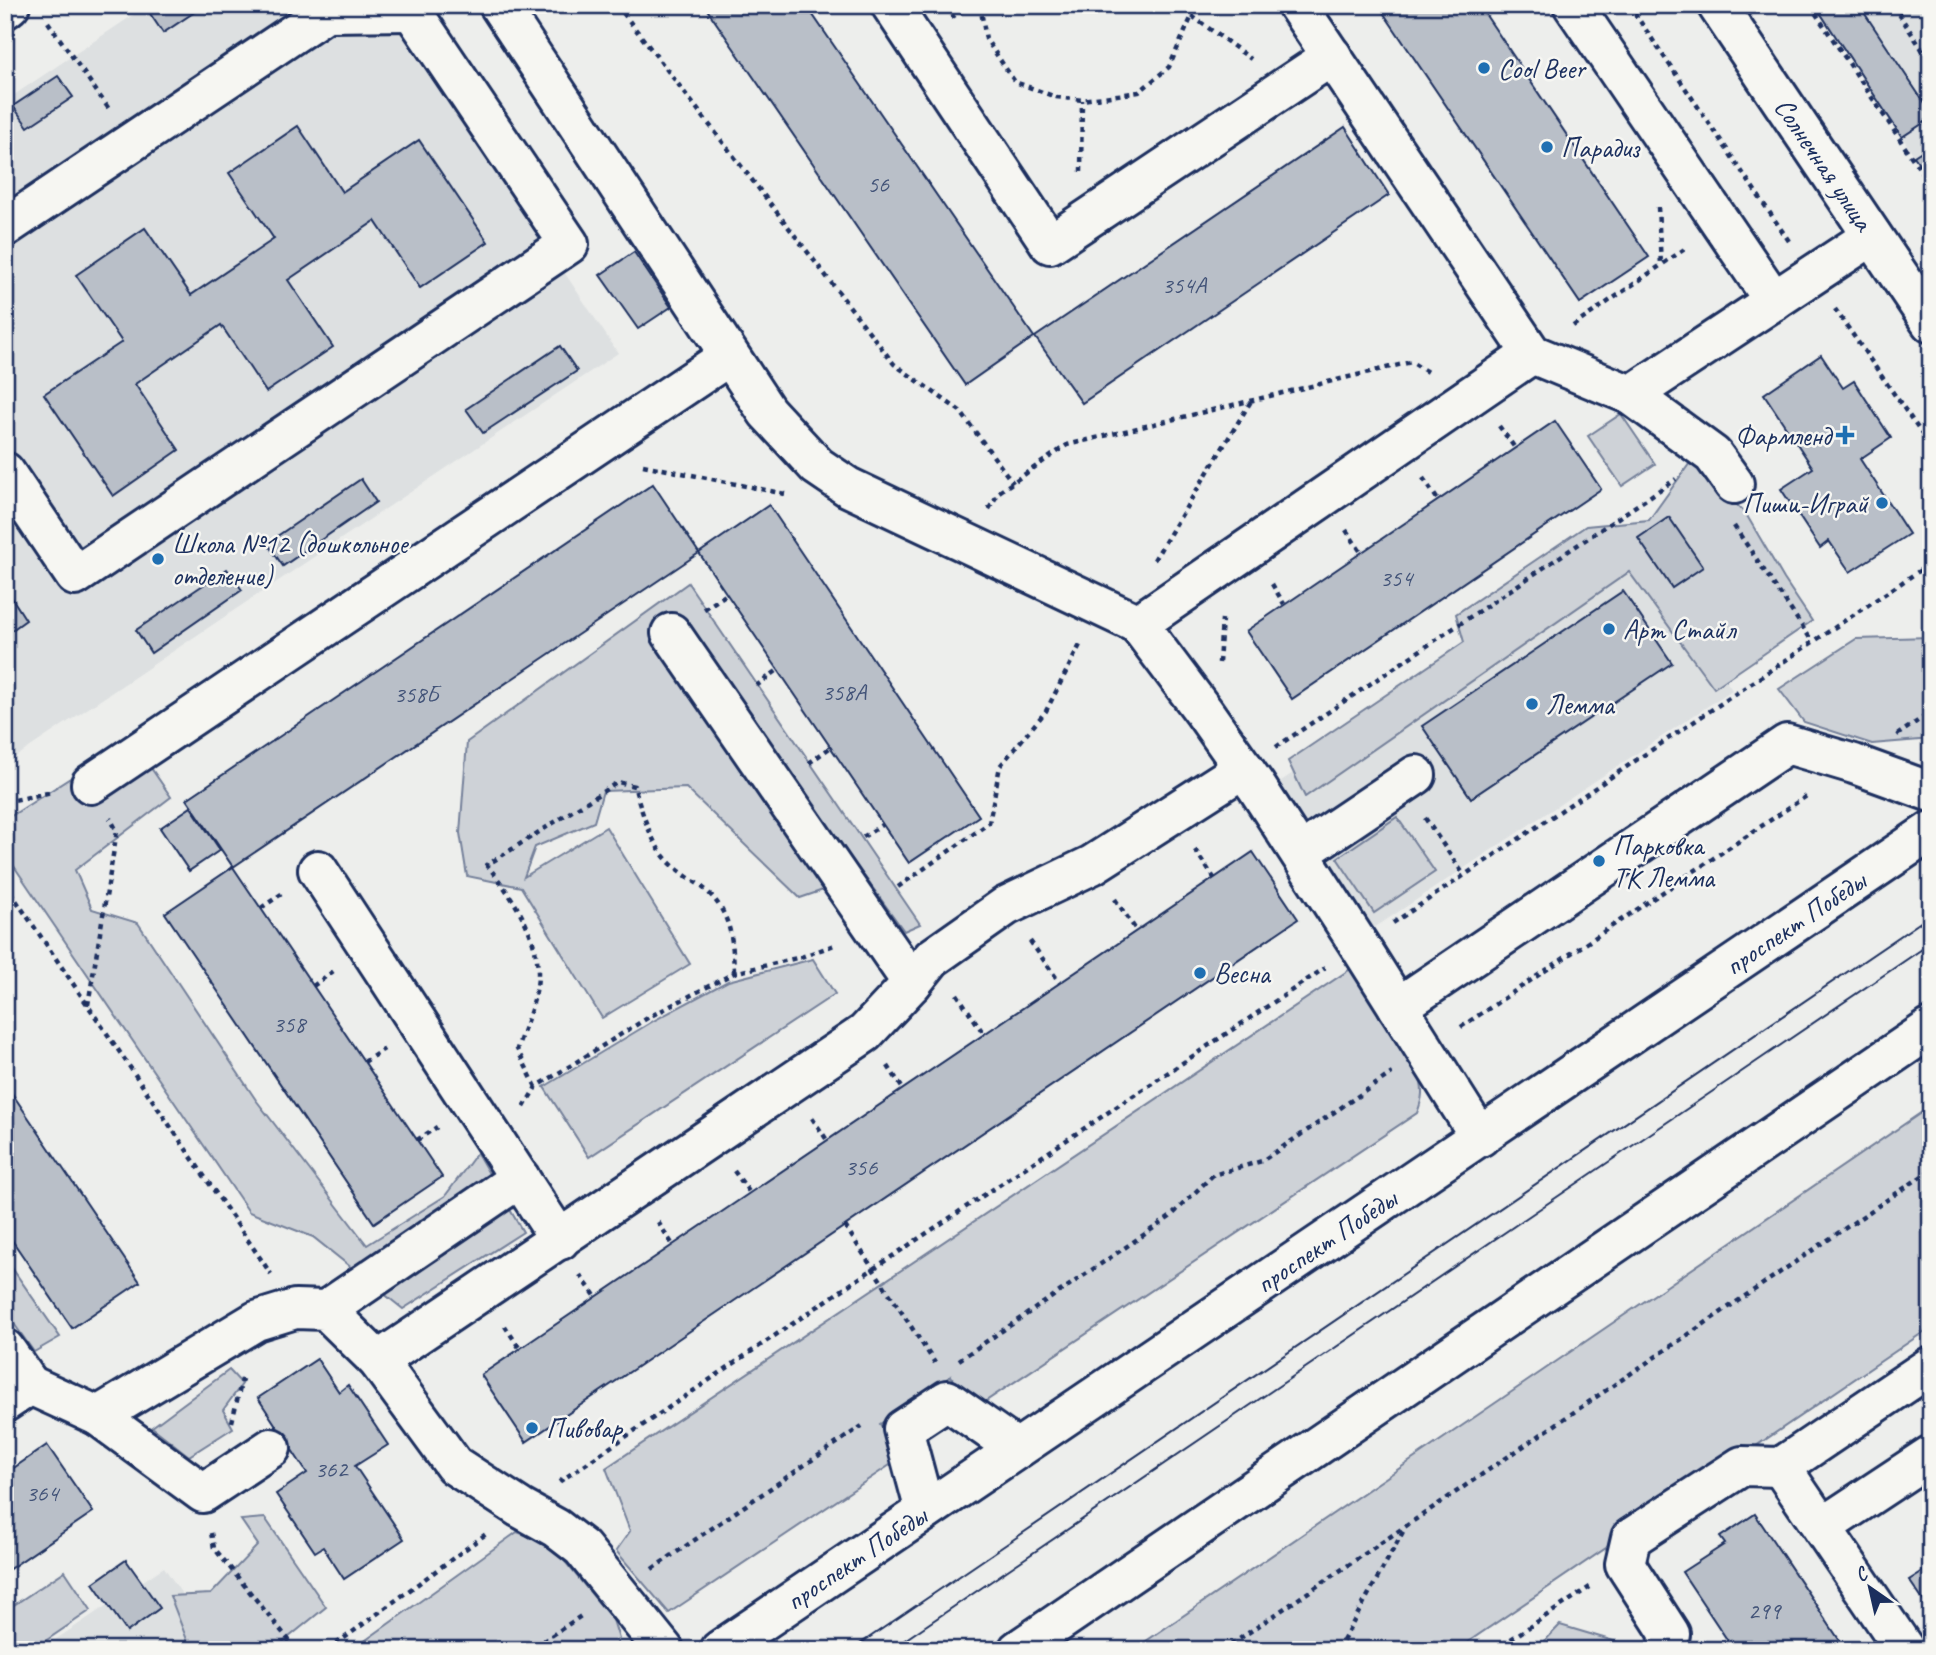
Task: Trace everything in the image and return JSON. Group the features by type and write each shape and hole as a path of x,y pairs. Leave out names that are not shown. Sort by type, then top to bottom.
{"main road":[{"path":"499,5 767,412 817,466 848,487 1138,624 1244,768 1480,1137"},
{"path":"891,5 1050,244 1332,56"},
{"path":"1297,5 1532,354 1631,395 1724,469"},
{"path":"1573,5 1773,301"},
{"name":"Солнечная улица","path":"1717,5 1931,323"},
{"path":"5,228 326,12 415,8 569,244 75,576 5,472"},
{"path":"5,9 27,10"},
{"path":"1631,395 1872,236"},
{"path":"1138,624 1532,354"},
{"path":"91,784 729,356"},
{"path":"671,633 912,983"},
{"path":"1398,1007 1787,744 1854,764 1931,792"},
{"path":"378,1361 865,1033 932,958 1006,906 1092,865 1244,768"},
{"path":"1300,853 1409,780"},
{"name":"проспект Победы","path":"720,1650 1931,831"},
{"path":"318,870 560,1240"},
{"path":"1018,1650 1931,1028"},
{"path":"97,1416 256,1321 310,1310 510,1163"},
{"path":"310,1310 378,1361 454,1465 556,1528 582,1548 664,1650"},
{"path":"5,1349 18,1393 97,1416 211,1488 271,1448"},
{"path":"1667,1650 1670,1634 1625,1564 1631,1538 1742,1466 1781,1467 1931,1366"},
{"path":"925,1511 903,1429 936,1407 947,1400 1017,1450"},
{"path":"1822,1527 1931,1455"},
{"path":"1781,1467 1905,1650"}],"path":[{"path":"617,5 894,364 960,411 1013,483"},
{"path":"979,5 986,39 1014,82 1056,97 1082,100 1139,92 1169,67 1195,5"},
{"path":"1629,5 1931,447"},
{"path":"1810,5 1931,186"},
{"path":"1893,5 1930,60"},
{"path":"27,10 132,143"},
{"path":"1192,16 1287,86"},
{"path":"1079,224 1082,100"},
{"path":"1532,354 1721,223"},
{"path":"968,545 999,492 1067,445 1411,362 1485,405 1515,448"},
{"path":"1148,569 1253,398"},
{"path":"584,454 790,495 848,487"},
{"path":"1244,768 1724,469 1734,526 1812,641"},
{"path":"328,1650 520,1508 873,1269 1931,563"},
{"path":"1922,569 1931,571"},
{"path":"510,1163 536,1087 649,1017 734,973 801,957 869,921 989,823 1000,766 1046,711 1100,608"},
{"path":"953,1364 1170,1217 1213,1175 1262,1161 1931,712"},
{"path":"1409,780 1465,875"},
{"path":"536,1087 517,1049 538,978 535,951 518,907 487,865 618,782 634,786 645,821 661,852 682,874 703,888 720,907 733,933 734,973"},
{"path":"5,802 91,784 117,831 88,1005"},
{"path":"5,884 88,1005 310,1310"},
{"path":"1006,906 1060,983"},
{"path":"1223,1650 1931,1170"},
{"path":"845,1226 941,1372"},
{"path":"256,1321 211,1488 214,1548 297,1650"},
{"path":"525,1650 539,1644 619,1592 872,1419"},
{"path":"1338,1650 1407,1525"},
{"path":"1494,1650 1625,1564"}],"shaded area":[{"name":"Школа №12 (дошкольное отделение)","path":"148,5 423,5 560,266 618,353 5,764 5,101"},
{"path":"1815,5 1931,5 1931,181"},
{"path":"1621,414 1655,464 1622,486 1588,436"},
{"path":"1692,460 1746,514 1812,621 1714,688 1629,572 1305,797 1288,761 1464,642 1456,614 1586,526 1649,520"},
{"path":"1636,545 1732,690 1371,930 1275,785"},
{"path":"688,583 920,924 904,931 864,876 800,898 686,788 603,791 594,822 535,847 524,877 606,827 690,964 602,1018 521,887 467,876 460,833 467,742"},
{"path":"1931,637 1931,739 1872,744 1804,722 1779,689 1856,639"},
{"path":"131,739 171,797 75,870 92,909 138,923 256,1100 367,1245 445,1196 477,1153 523,1232 403,1309 313,1237 249,1212 5,853 5,820"},
{"path":"1397,817 1435,872 1374,913 1337,858"},
{"path":"813,959 835,994 589,1157 544,1087 655,1020 728,981"},
{"path":"1352,968 1418,1074 1422,1094 1417,1113 974,1409 951,1376 880,1424 902,1457 669,1613 616,1551 630,1531 606,1468"},
{"path":"1931,1106 1931,1327 1456,1650 1133,1650"},
{"path":"5,1258 60,1337 34,1352 5,1311"},
{"path":"229,1370 242,1384 223,1410 233,1428 189,1456 152,1427"},
{"path":"265,1518 326,1607 273,1650 191,1650 170,1596 211,1594 258,1545 241,1520"},
{"path":"517,1532 540,1540 558,1553 613,1620 619,1639 614,1650 352,1650"},
{"path":"164,1567 219,1650 40,1650"},
{"path":"65,1571 91,1610 32,1650 5,1650 5,1611"},
{"path":"1560,1625 1617,1642 1616,1650 1536,1650"}],"building":[{"path":"153,5 205,5 163,33 147,9"},
{"path":"704,5 806,5 1034,337 965,385"},
{"path":"1378,5 1479,5 1649,257 1580,303"},
{"path":"1815,5 1859,5 1931,113 1931,118 1902,137"},
{"path":"58,76 73,97 28,127 13,106"},
{"path":"298,126 342,192 419,140 488,242 420,288 375,221 288,280 333,347 266,392 221,325 135,384 179,450 113,496 44,394 122,342 76,275 145,228 191,295 274,239 229,173"},
{"path":"1345,127 1389,195 1082,403 1035,337"},
{"path":"1931,145 1931,181 1914,156"},
{"path":"634,252 671,307 638,329 600,275"},
{"path":"560,346 577,371 483,433 466,409"},
{"path":"1821,355 1843,388 1854,381 1891,438 1860,459 1909,534 1850,572 1829,541 1820,548 1781,489 1813,468 1764,394"},
{"path":"1555,421 1601,489 1292,699 1246,631"},
{"path":"361,479 376,502 283,566 267,543"},
{"path":"653,484 699,553 233,867 187,799"},
{"path":"769,505 979,816 909,863 699,553"},
{"path":"1669,517 1703,567 1672,588 1638,538"},
{"path":"227,569 242,590 151,653 136,630"},
{"name":"Лемма","path":"1623,591 1672,663 1471,798 1422,726"},
{"path":"10,595 26,620 5,635 5,599"},
{"path":"191,807 220,850 189,871 160,828"},
{"path":"1253,852 1298,919 526,1442 481,1375"},
{"path":"233,867 442,1177 374,1223 165,913"},
{"path":"5,1083 140,1282 72,1328 5,1230"},
{"path":"317,1359 339,1392 348,1385 388,1445 355,1466 404,1539 344,1579 323,1547 315,1552 276,1494 307,1473 258,1398"},
{"path":"47,1445 93,1512 5,1572 5,1474"},
{"path":"1755,1514 1846,1650 1734,1650 1682,1572 1725,1544 1720,1537"},
{"path":"126,1560 160,1608 127,1632 93,1583"},
{"path":"1931,1566 1931,1612 1909,1580"}],"tram line":[{"path":"851,1650 1931,915"},
{"path":"890,1650 1931,943"}],"place":[{"name":"Cool Beer","path":"1484,68"},
{"name":"Парадиз","path":"1547,147"},
{"name":"Фармленд","path":"1845,435"},
{"name":"Пиши-Играй","path":"1882,503"},
{"name":"Школа №12 (дошкольное отделение)","path":"158,559"},
{"name":"Арт Стайл","path":"1609,629"},
{"name":"Лемма","path":"1532,704"},
{"name":"Парковка ТК Лемма","path":"1599,861"},
{"name":"Весна","path":"1200,973"},
{"name":"Пивовар","path":"532,1428"}]}
